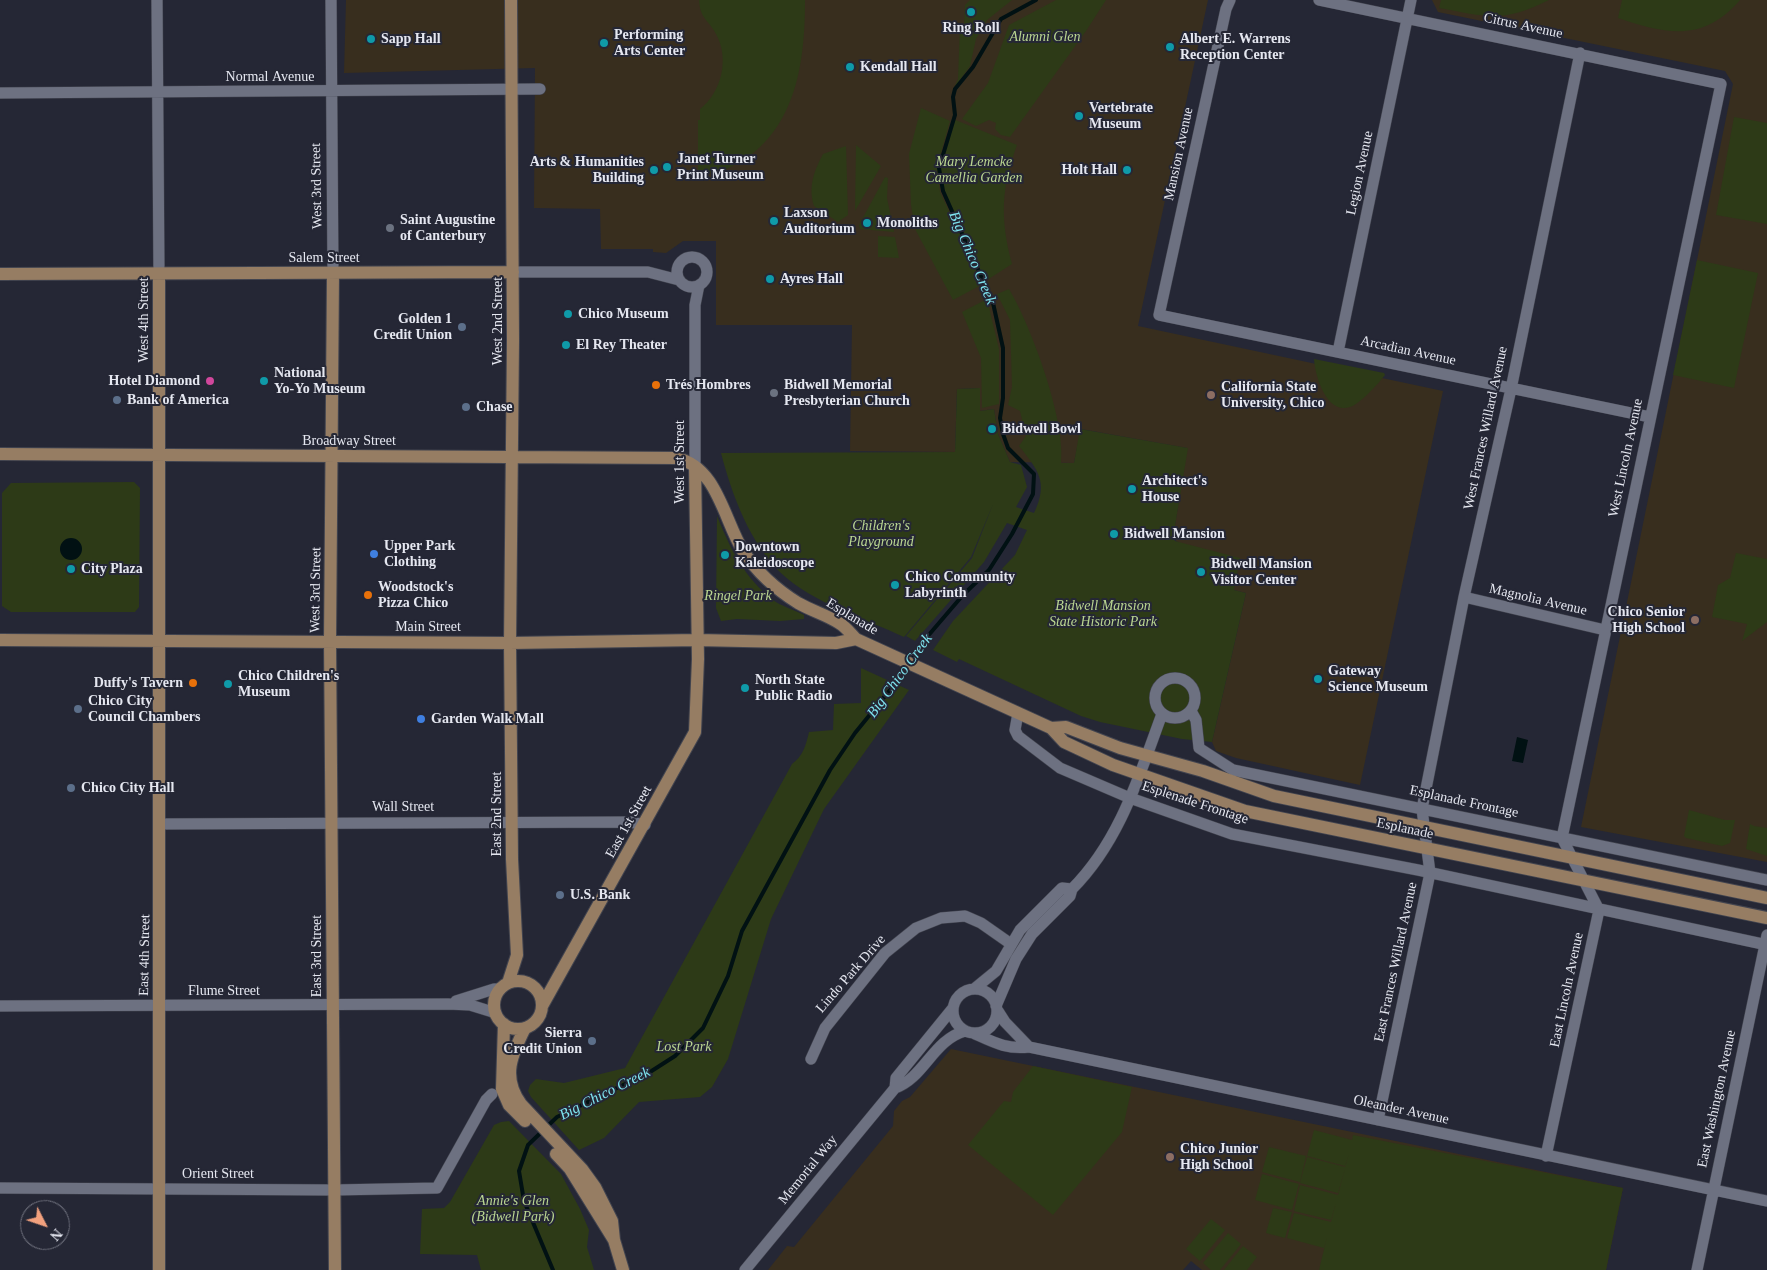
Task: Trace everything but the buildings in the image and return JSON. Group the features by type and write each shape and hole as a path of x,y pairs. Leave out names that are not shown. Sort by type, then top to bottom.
{"street":[{"name":"West 4th Street","path":"157,0 160,640"},
{"name":"West 3rd Street","path":"330,641 333,456 331,0"},
{"name":"West 2nd Street","path":"510,642 513,457 511,0"},
{"name":"Mansion Avenue","path":"1160,315 1226,9 1230,0"},
{"name":"Citrus Avenue","path":"1319,0 1580,53 1721,84"},
{"name":"Legion Avenue","path":"1338,352 1411,0"},
{"name":"West Frances Willard Avenue","path":"1422,809 1464,597 1511,389 1580,53"},
{"name":"West Lincoln Avenue","path":"1562,838 1721,84"},
{"name":"Normal Avenue","path":"0,93 540,89"},
{"path":"686,258 701,259 707,272 699,285 690,287 679,280 679,265 686,258"},
{"name":"Salem Street","path":"0,274 648,272 679,265"},
{"name":"Salem Street","path":"648,272 679,280"},
{"name":"West 1st Street","path":"697,640 695,305 699,285"},
{"name":"Arcadian Avenue","path":"1160,315 1650,418"},
{"name":"Broadway Street","path":"0,454 677,458 687,460 695,466"},
{"name":"Esplanade","path":"695,466 711,483 740,544 760,572 788,597 841,624 856,639 1018,712 1051,728 1064,742 1139,775 1245,811 1767,918"},
{"name":"Magnolia Avenue","path":"1464,597 1605,630"},
{"name":"Main Street","path":"0,640 510,642 697,640 836,643 856,639"},
{"name":"East 4th Street","path":"159,1270 160,640"},
{"name":"East 1st Street","path":"542,1006 695,732 697,640"},
{"name":"East 3rd Street","path":"330,641 335,1270"},
{"name":"East 2nd Street","path":"504,986 517,955 512,822 510,642"},
{"path":"1172,678 1184,680 1193,690 1195,702 1191,711 1187,715 1174,718 1162,714 1155,703 1155,696 1160,684 1172,678"},
{"name":"Esplanade Frontage","path":"1191,711 1196,720 1199,748 1226,767 1767,880"},
{"name":"Esplenade Frontage","path":"1018,712 1015,730 1024,742 1060,768 1130,798 1232,834 1430,873"},
{"path":"1072,889 1062,888 1020,930 996,972 974,989 962,994 953,1008 957,1025 969,1032 988,1029 1016,959 1032,934 1070,896 1072,889 1108,846 1130,798 1162,714"},
{"name":"Esplanade","path":"1051,728 1066,727 1146,757 1203,771 1274,796 1767,898"},
{"name":"East Frances Willard Avenue","path":"1378,1120 1430,873 1422,809"},
{"name":"Wall Street","path":"160,824 630,822 644,825"},
{"path":"1562,838 1600,910"},
{"path":"1430,873 1600,910 1766,941"},
{"name":"East Lincoln Avenue","path":"1546,1156 1600,910"},
{"name":"Lindo Park Drive","path":"811,1059 825,1028 831,1020 885,953 916,928 940,918 965,916 981,923 1011,944"},
{"name":"East Washington Avenue","path":"1697,1270 1766,941"},
{"path":"516,981 532,985 541,998 542,1006 537,1020 525,1028 518,1029 504,1024 496,1013 495,1000 504,986 516,981"},
{"name":"Flume Street","path":"448,1004 504,986"},
{"path":"974,989 984,991 990,995 1004,1022 1029,1047"},
{"name":"Flume Street","path":"0,1006 159,1007 470,1004 496,1013"},
{"name":"Memorial Way","path":"745,1270 895,1088 896,1078 953,1008"},
{"path":"504,1024 502,1089 509,1105 527,1117 564,1157 591,1181 612,1221 614,1240 623,1270"},
{"path":"525,1028 511,1055 510,1074 518,1100 527,1117"},
{"name":"Oleander Avenue","path":"969,1032 1014,1049 1029,1047 1767,1201"},
{"name":"Memorial Way","path":"895,1088 905,1085 944,1040 969,1032"},
{"name":"Orient Street","path":"0,1188 334,1190 437,1188 486,1100 492,1094"}],"shaded area":[{"name":"California State University, Chico","path":"346,0 1208,0 1138,326 1443,391 1360,785 1236,758 1216,751 1212,742 1246,593 1234,590 1173,538 1187,448 1081,429 1074,463 1010,462 998,434 994,409 980,411 980,388 957,389 955,452 850,451 852,325 716,325 716,241 683,241 666,253 653,252 653,249 601,249 600,209 534,208 535,68 344,73"},
{"name":"Chico Senior High School","path":"1432,0 1767,0 1767,862 1581,827 1733,84 1725,71 1438,12"},
{"path":"71,538 79,541 82,549 79,557 71,560 63,557 60,549 63,541"},
{"path":"1517,737 1528,740 1523,763 1512,761"},
{"name":"Chico Junior High School","path":"951,1049 1623,1188 1606,1270 1202,1270 1191,1261 1183,1270 768,1270 787,1246 794,1247 893,1126 894,1111 902,1101 910,1097"}],"green space":[{"path":"699,0 805,0 805,22 800,65 788,107 778,125 765,142 742,161 724,170 705,173 698,173 698,120 700,120 700,109 718,85 723,64 720,44 716,34 701,11"},
{"path":"970,0 1012,0 987,20 976,39 970,66 954,88 958,79 960,25 964,25 965,5"},
{"name":"Alumni Glen","path":"1056,0 1106,0 1010,137 1001,135 995,129 996,123 989,120 976,126 962,119 988,83 1009,25"},
{"path":"1441,0 1549,0 1519,12 1495,16 1470,14 1439,8"},
{"path":"1622,0 1740,0 1726,14 1712,23 1698,29 1668,31 1618,18"},
{"path":"921,108 950,121 937,167 940,192 983,284 953,300 915,229 911,205 909,154"},
{"path":"1734,117 1767,123 1767,224 1716,215"},
{"name":"Mary Lemcke Camellia Garden","path":"953,119 1017,145 1008,175 1004,204 1005,232 1012,264 984,282 943,191 939,168"},
{"path":"856,145 881,166 855,211"},
{"path":"846,146 848,215 838,222 814,206 812,186 823,154"},
{"path":"885,177 888,178 887,198 894,232 860,229 859,225"},
{"path":"878,236 895,237 899,258 878,257"},
{"path":"1697,260 1758,273 1734,388 1673,375"},
{"path":"1009,289 1027,326 1053,399 1061,445 1061,463 1074,463 1080,429 1188,448 1173,538 1175,541 1240,558 1234,590 1246,593 1212,742 1182,739 1100,722 1081,716 959,659 957,662 933,650 953,621 1015,555 1027,530 1007,523 984,562 915,641 906,636 972,558 993,504 971,557 904,637 840,610 809,594 795,584 771,562 752,534 744,518 721,453 955,452 957,389 980,388 980,411 994,409 998,434 1010,462 1021,465 1027,487 1016,507 1034,513 1041,493 1041,485 1036,470 1019,446 1026,436 1020,411 1008,405 1012,387 1010,320 997,294"},
{"path":"987,299 999,349 999,404 982,408 981,358 962,312"},
{"path":"1314,359 1384,373 1385,375 1359,402 1350,407 1342,408 1328,400 1323,392"},
{"name":"City Plaza","path":"134,482 140,488 139,607 135,612 11,612 2,606 2,493 11,483"},
{"name":"Ringel Park","path":"717,516 739,562 754,582 773,600 804,615 804,619 780,621 737,619 721,621 716,608"},
{"path":"1736,553 1767,559 1767,622 1742,641 1747,624 1712,617 1718,585 1730,578"},
{"name":"Lost Park","path":"861,668 909,690 824,809 771,919 728,1059 712,1087 700,1097 639,1102 604,1138 579,1150 531,1097 528,1091 530,1085 536,1079 564,1083 625,1068 792,764 801,754 809,732 833,730 834,704 861,703"},
{"path":"1689,810 1725,820 1735,820 1730,843 1722,846 1686,838 1684,836"},
{"path":"1750,824 1767,828 1767,856 1746,849"},
{"path":"1033,1066 1132,1087 1122,1132 1053,1215 968,1145 1004,1101 1011,1102 1013,1092"},
{"name":"Annie's Glen (Bidwell Park)","path":"509,1121 561,1174 589,1230 587,1247 594,1270 481,1270 477,1255 420,1254 422,1209 444,1208 450,1202 494,1125"},
{"path":"1314,1130 1352,1140 1353,1135 1623,1188 1606,1270 1319,1270 1327,1237 1324,1248 1287,1238 1294,1213 1331,1222 1336,1203 1331,1220 1294,1211 1300,1185 1338,1195 1345,1169 1338,1193 1300,1183 1307,1157 1345,1167 1349,1154 1345,1166 1307,1156"},
{"path":"1269,1147 1306,1156 1300,1182 1262,1172"},
{"path":"1262,1174 1299,1184 1292,1210 1255,1200"},
{"path":"1273,1208 1292,1212 1285,1238 1266,1233"},
{"path":"1211,1219 1225,1230 1200,1261 1186,1249"},
{"path":"1228,1233 1241,1244 1220,1270 1211,1270 1203,1263"},
{"path":"1243,1246 1257,1257 1247,1270 1224,1270"}],"waterway":[{"name":"Big Chico Creek","path":"553,1270 524,1201 519,1171 528,1145 557,1117 650,1072 675,1056 703,1028 728,976 742,931 830,770 855,733 894,685 921,644 963,595 989,570 1012,534 1033,494 1034,474 1008,448 1003,434 1000,418 1003,398 1003,348 993,303 943,191 939,168 955,115 953,97 955,89 973,67 1001,19 1036,0"}],"place":[{"name":"Ring Roll","path":"971,12"},
{"name":"Sapp Hall","path":"371,39"},
{"name":"Performing Arts Center","path":"604,43"},
{"name":"Albert E. Warrens Reception Center","path":"1170,47"},
{"name":"Kendall Hall","path":"850,67"},
{"name":"Vertebrate Museum","path":"1079,116"},
{"name":"Janet Turner Print Museum","path":"667,167"},
{"name":"Arts & Humanities Building","path":"654,170"},
{"name":"Holt Hall","path":"1127,170"},
{"name":"Laxson Auditorium","path":"774,221"},
{"name":"Monoliths","path":"867,223"},
{"name":"Saint Augustine of Canterbury","path":"390,228"},
{"name":"Ayres Hall","path":"770,279"},
{"name":"Chico Museum","path":"568,314"},
{"name":"Golden 1 Credit Union","path":"462,327"},
{"name":"El Rey Theater","path":"566,345"},
{"name":"Hotel Diamond","path":"210,381"},
{"name":"National Yo-Yo Museum","path":"264,381"},
{"name":"Trés Hombres","path":"656,385"},
{"name":"Bidwell Memorial Presbyterian Church","path":"774,393"},
{"name":"California State University, Chico","path":"1211,395"},
{"name":"Bank of America","path":"117,400"},
{"name":"Chase","path":"466,407"},
{"name":"Bidwell Bowl","path":"992,429"},
{"name":"Architect's House","path":"1132,489"},
{"name":"Bidwell Mansion","path":"1114,534"},
{"name":"Upper Park Clothing","path":"374,554"},
{"name":"Downtown Kaleidoscope","path":"725,555"},
{"name":"City Plaza","path":"71,569"},
{"name":"Bidwell Mansion Visitor Center","path":"1201,572"},
{"name":"Chico Community Labyrinth","path":"895,585"},
{"name":"Woodstock's Pizza Chico","path":"368,595"},
{"name":"Chico Senior High School","path":"1695,620"},
{"name":"Gateway Science Museum","path":"1318,679"},
{"name":"Duffy's Tavern","path":"193,683"},
{"name":"Chico Children's Museum","path":"228,684"},
{"name":"North State Public Radio","path":"745,688"},
{"name":"Chico City Council Chambers","path":"78,709"},
{"name":"Garden Walk Mall","path":"421,719"},
{"name":"Chico City Hall","path":"71,788"},
{"name":"U.S. Bank","path":"560,895"},
{"name":"Sierra Credit Union","path":"592,1041"},
{"name":"Chico Junior High School","path":"1170,1157"}],"park label":[{"name":"Children's Playground","path":"881,534"},
{"name":"Bidwell Mansion State Historic Park","path":"1103,614"}]}
